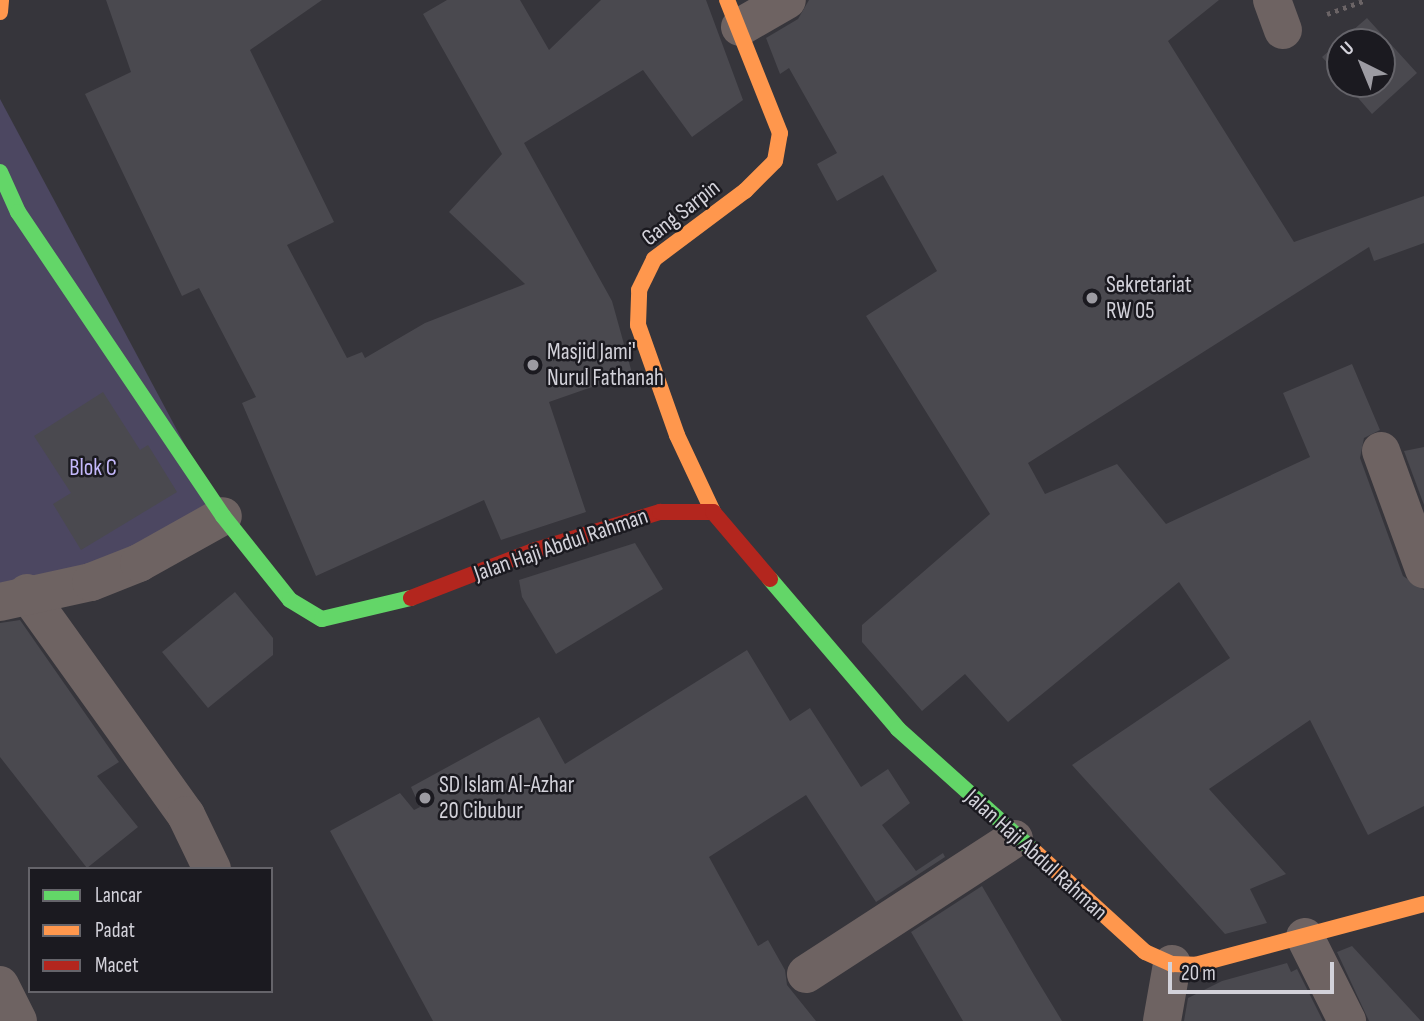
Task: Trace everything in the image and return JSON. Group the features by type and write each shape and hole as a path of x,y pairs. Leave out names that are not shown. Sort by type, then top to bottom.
{"street":[{"path":"0,12 1,0"},
{"path":"733,14 787,0"},
{"name":"Gang Sarpin","path":"713,512 677,435 638,325 639,290 654,259 745,191 775,161 780,133 733,14"},
{"name":"Jalan Haji Abdul Rahman","path":"0,172 18,212 223,516 290,600 321,619 396,604 533,551 660,512 713,512 898,729 1014,839 1145,952 1172,964 1195,965 1424,904"},
{"path":"1381,452 1424,569"},
{"path":"211,867 186,815 14,598 91,582 139,564 223,516"},
{"path":"806,974 1014,839"},
{"path":"1305,937 1347,1021"},
{"path":"1162,1021 1172,964"},
{"path":"0,985 18,1021"}],"green space":[{"name":"Blok C","path":"0,99 223,516 0,606"}],"building":[{"path":"106,0 322,0 250,50 334,222 287,245 347,358 362,352 365,358 425,323 525,284 449,212 502,154 423,14 447,0 520,0 549,50 601,0 706,0 743,100 692,137 643,70 524,143 612,301 632,373 549,402 586,512 501,540 484,500 316,576 242,403 256,397 199,288 182,296 85,94 131,72"},
{"path":"809,0 1219,0 1168,41 1294,242 1424,196 1424,243 1374,261 1369,247 1028,463 1045,494 1117,464 1166,524 1310,457 1283,393 1352,364 1380,430 1364,438 1360,458 1403,576 1424,590 1424,806 1368,835 1310,720 1209,789 1286,874 1250,889 1267,923 1225,934 1072,765 1230,658 1179,582 1008,722 965,674 922,711 862,642 862,625 990,514 866,316 937,271 883,175 837,201 817,164 837,153 789,68 780,74 766,38 798,19"},
{"path":"1367,18 1376,28 1355,28"},
{"path":"1396,50 1417,73 1396,92"},
{"path":"1358,98 1390,98 1372,114"},
{"path":"103,392 140,450 148,445 177,492 81,550 53,504 71,493 34,436"},
{"path":"1424,447 1424,505 1404,451"},
{"path":"635,543 663,589 556,654 522,597 519,580"},
{"path":"235,592 273,638 273,655 208,708 162,652"},
{"path":"20,620 119,762 97,776 138,827 88,867 0,757 0,623"},
{"path":"747,650 790,721 810,708 861,787 888,769 910,803 882,825 916,871 943,853 945,857 876,902 806,795 709,857 758,946 768,940 785,970 787,985 816,1021 433,1021 330,831 400,793 414,810 420,807 411,787 539,717 565,764"},
{"path":"982,886 1062,1021 963,1021 911,932"},
{"path":"1352,946 1421,1021 1369,1021 1337,952"},
{"path":"1287,963 1291,972 1297,969 1323,1021 1184,1021 1188,998 1222,981"}],"traffic: fast":[{"path":"0,172 18,212 223,516 290,600 322,619 411,598"},
{"path":"770,579 898,729 1034,851"}],"traffic: slow":[{"path":"0,12 1,0"},
{"path":"713,512 677,435 638,325 639,290 654,259 745,191 775,161 780,133 727,0"},
{"path":"1034,851 1145,952 1172,964 1195,965 1424,904"}],"traffic: jam":[{"path":"411,598 533,551 660,512 713,512 770,579"}],"place":[{"name":"Sekretariat RW 05","path":"1092,298"},
{"name":"Masjid Jami' Nurul Fathanah","path":"533,365"},
{"name":"SD Islam Al-Azhar 20 Cibubur","path":"425,798"}]}
